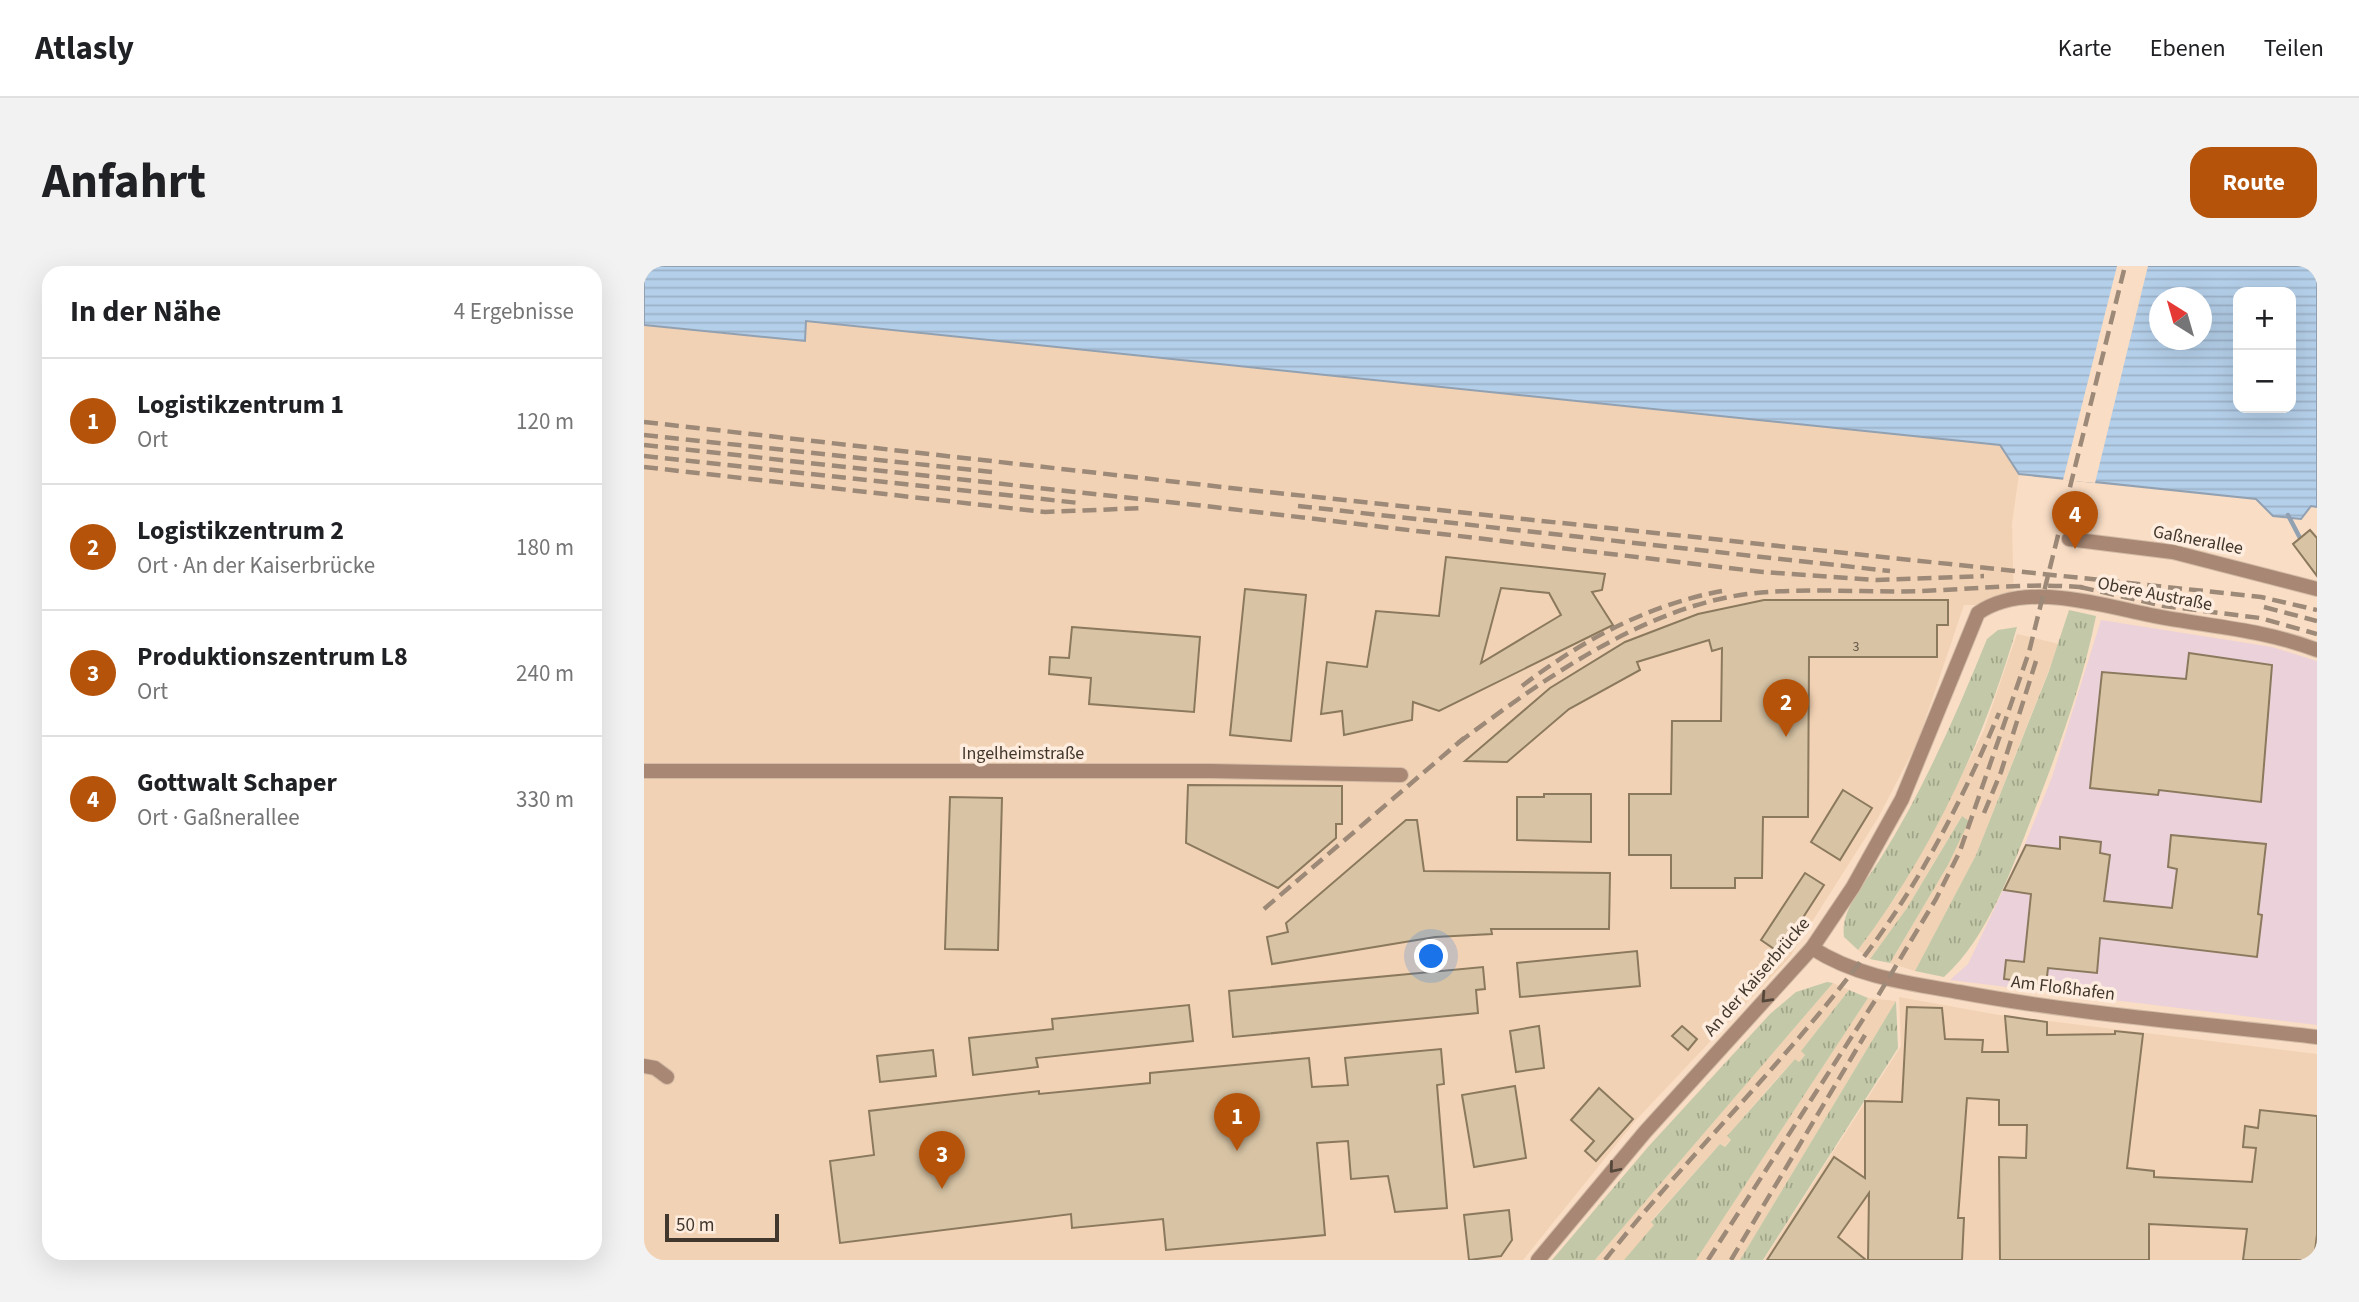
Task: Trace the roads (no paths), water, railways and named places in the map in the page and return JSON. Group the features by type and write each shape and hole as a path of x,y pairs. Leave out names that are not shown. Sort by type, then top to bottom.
{"street":[{"name":"Gaßnerallee","path":"2069,540 2172,552 2317,589"},
{"name":"Obere Austraße","path":"1984,609 2019,599 2077,600 2163,618 2265,633 2317,650"},
{"name":"An der Kaiserbrücke","path":"1538,1260 1645,1132 1812,948 1853,887 1902,799 1961,660 1975,619 1984,609"},
{"name":"Ingelheimstraße","path":"644,771 1211,771 1401,775"},
{"name":"Am Floßhafen","path":"1812,948 1836,962 1879,978 2008,1001 2317,1037"},
{"path":"644,1066 655,1068 667,1077"}],"water":[{"path":"644,266 2317,266 2317,507 2311,506 2301,519 2273,516 2256,499 2019,474 2000,445 806,321 805,341 644,325"}],"waterway":[{"path":"2288,515 2300,538"}],"railway":[{"path":"1708,1260 1876,999 1936,899 1960,851 2029,652 2125,266"},
{"path":"644,422 1240,489 2261,597 2317,610"},
{"path":"644,435 992,472"},
{"path":"644,445 1214,507 1763,572 1877,580 1984,576"},
{"path":"644,456 1079,503"},
{"path":"644,467 1045,512 1145,508"},
{"path":"1298,506 1890,571"},
{"path":"1458,743 1558,672 1594,650 1669,614 1708,602 1747,594 1790,591 1921,591 2027,586 2090,588"},
{"path":"2080,587 2164,606 2260,618 2317,634"},
{"path":"1522,686 1591,640 1641,615 1667,605 1722,591"},
{"path":"2264,607 2317,621"},
{"path":"1984,813 2001,772 2036,661"},
{"path":"1605,1260 1801,1035 1884,929 1939,840 1999,713"},
{"path":"1264,909 1464,738"},
{"path":"1731,1260 1865,1035"}],"place":[{"name":"Gottwalt Schaper","path":"2075,549"},
{"name":"Logistikzentrum 2","path":"1786,737"},
{"name":"Logistikzentrum 1","path":"1237,1151"},
{"name":"Produktionszentrum L8","path":"942,1189"}]}
